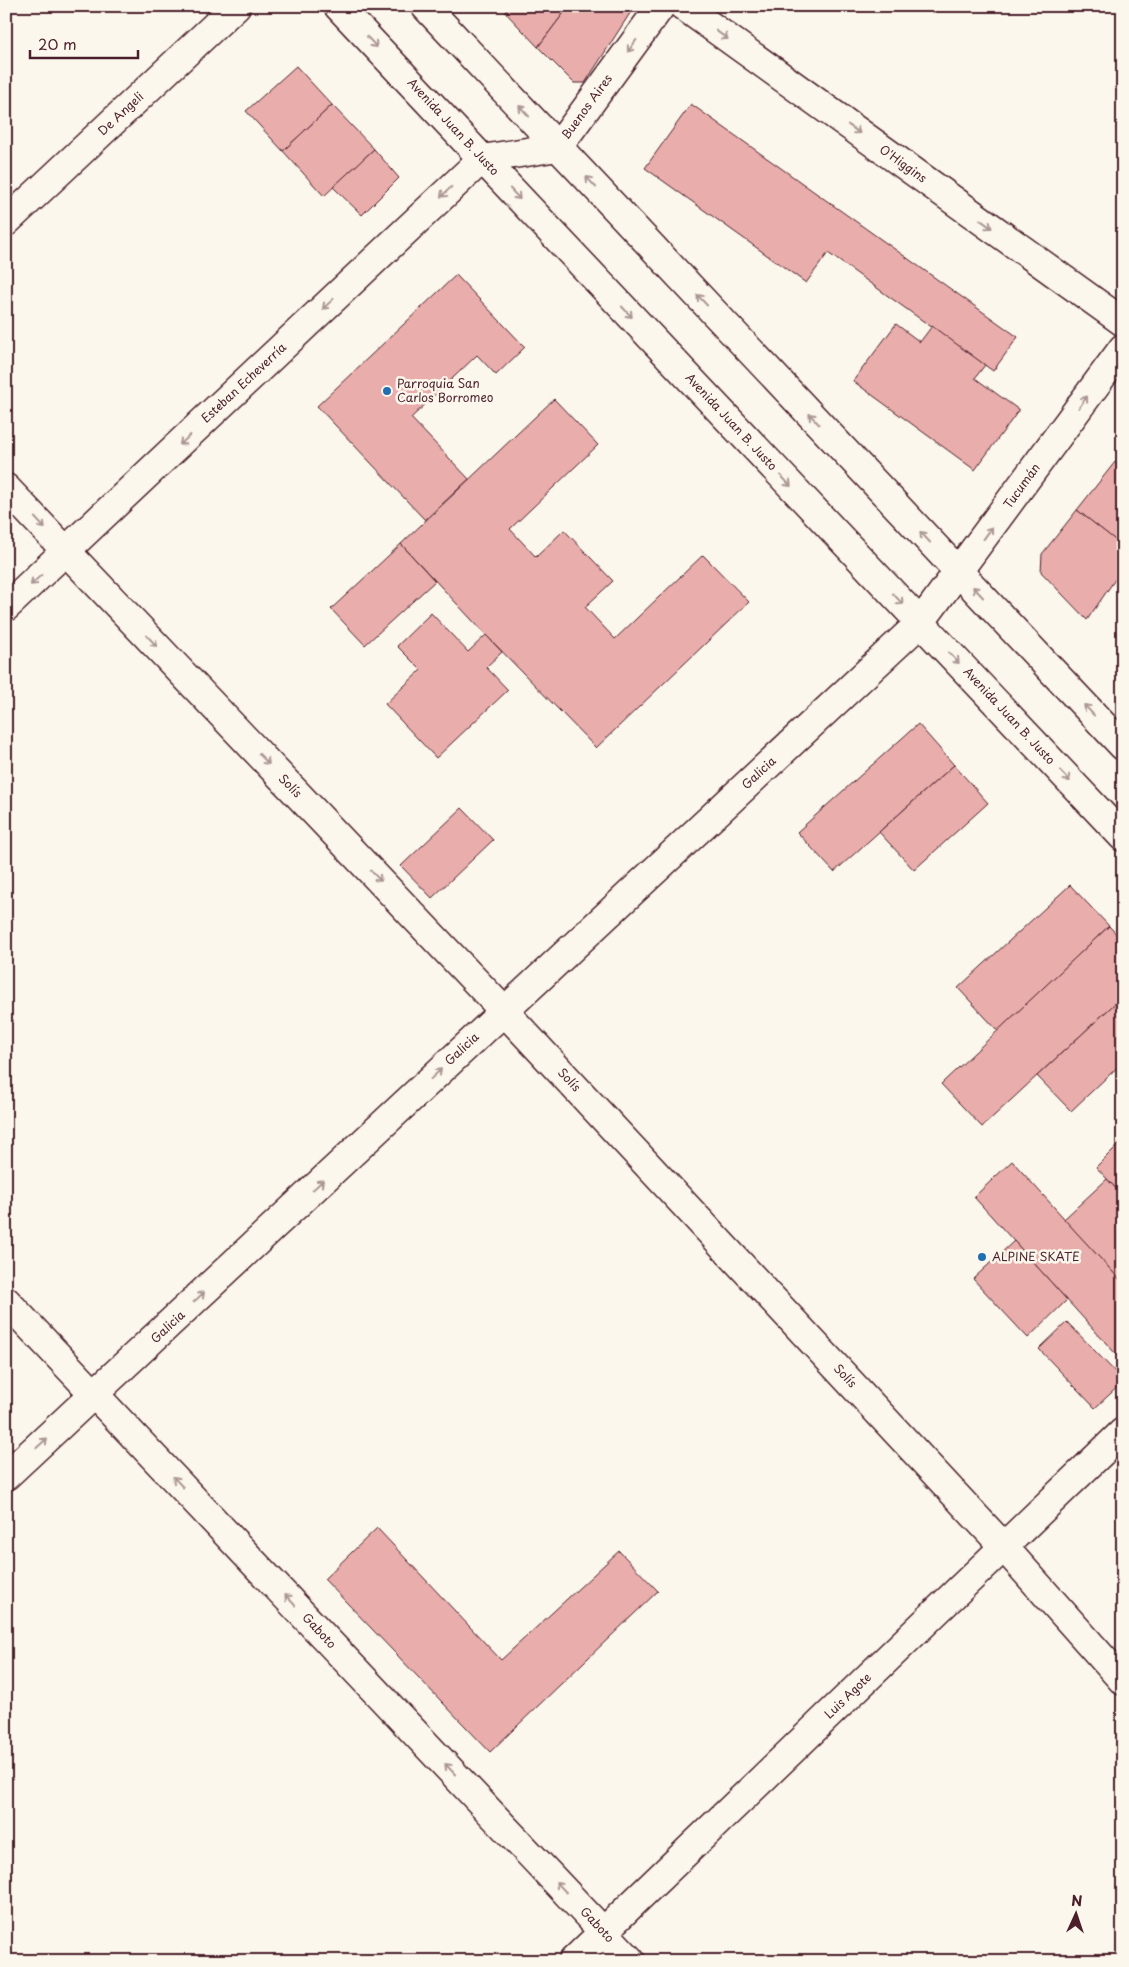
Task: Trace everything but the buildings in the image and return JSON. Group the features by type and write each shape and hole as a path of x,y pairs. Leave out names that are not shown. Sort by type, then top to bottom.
{"street":[{"name":"De Angeli","path":"6,222 236,6"},
{"name":"Avenida Juan B. Justo","path":"338,6 1123,837"},
{"path":"425,6 1123,746"},
{"name":"Buenos Aires","path":"482,158 558,147 661,6"},
{"name":"O'Higgins","path":"683,6 1123,322"},
{"name":"Esteban Echeverría","path":"6,608 482,158"},
{"name":"Tucumán","path":"920,623 1123,348"},
{"name":"Solís","path":"6,488 504,1010 1003,1546 1123,1681"},
{"name":"Galicia","path":"6,1476 95,1395 504,1010 920,623"},
{"name":"Gaboto","path":"6,1301 631,1961"},
{"name":"Luis Agote","path":"573,1961 1123,1432"}],"place":[{"name":"Parroquia San Carlos Borromeo","path":"387,391"},
{"name":"ALPINE SKATE","path":"982,1257"}]}
